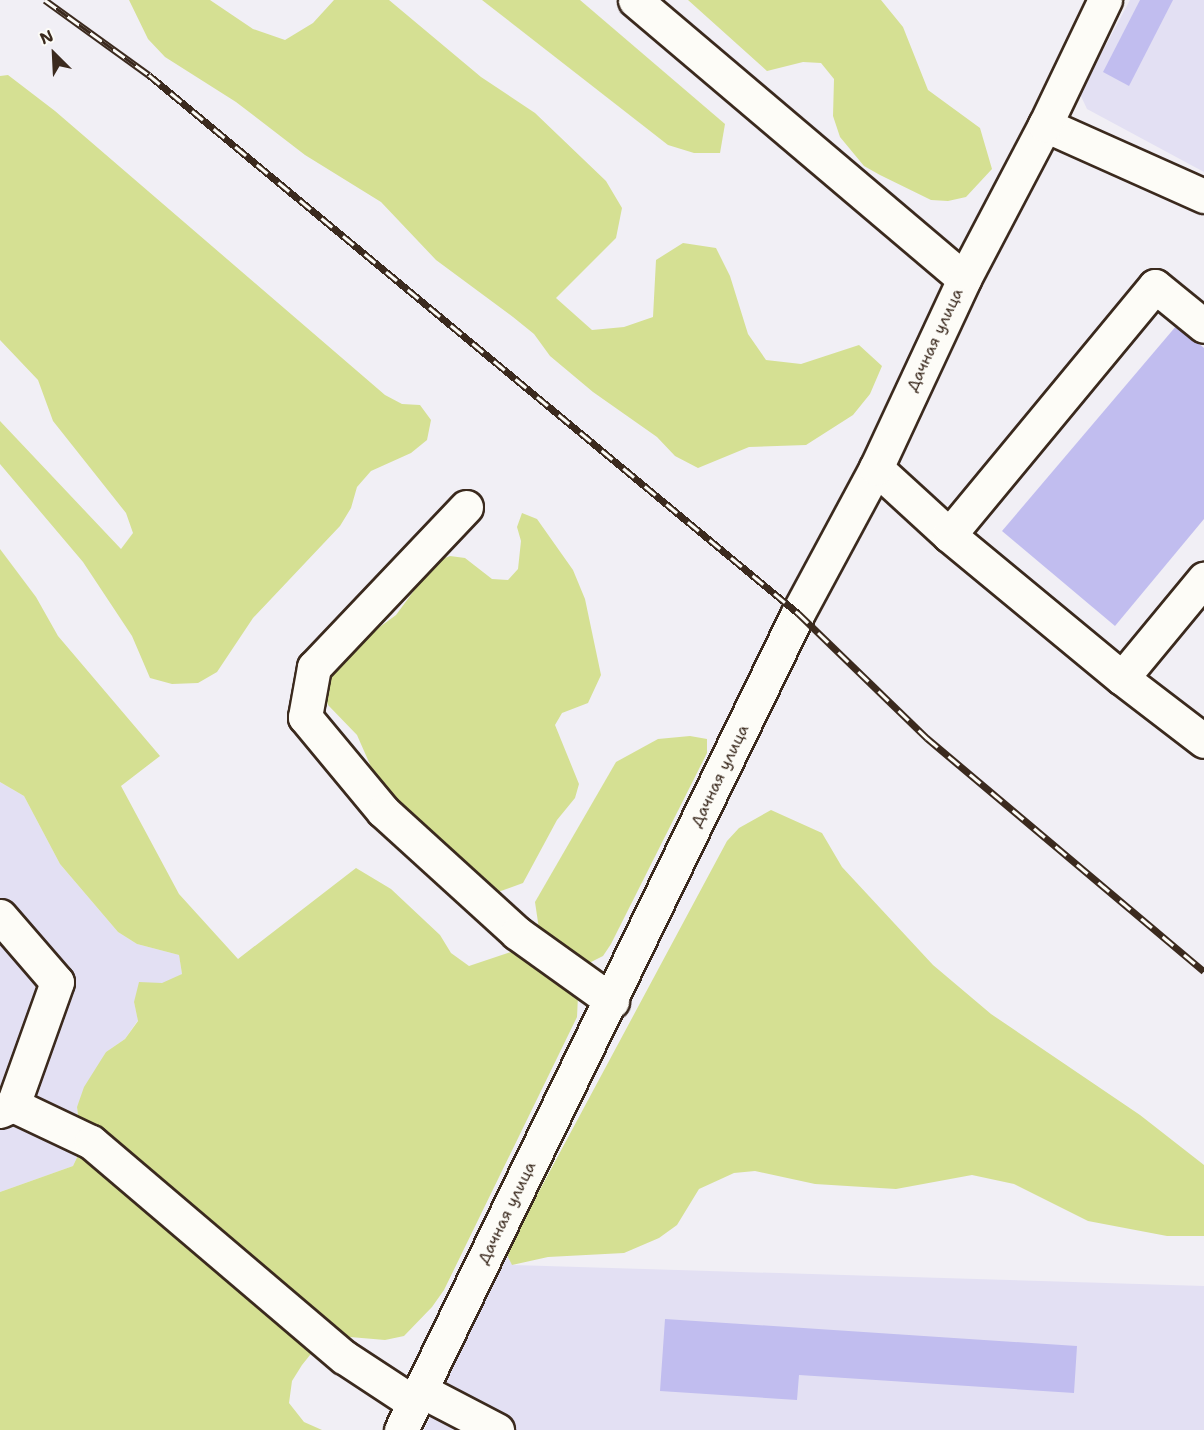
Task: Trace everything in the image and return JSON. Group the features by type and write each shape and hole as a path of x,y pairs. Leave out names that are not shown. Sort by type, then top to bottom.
{"street":[{"path":"635,0 964,279"},
{"name":"Дачная улица","path":"411,1408 612,1001 798,613 876,468 964,279 1046,125 1106,0"},
{"path":"1046,125 1204,196"},
{"path":"948,535 1155,286 1204,326"},
{"path":"876,468 948,535 1122,678 1204,741"},
{"path":"466,507 314,667 305,717 383,811 517,933 612,1001"},
{"path":"1122,678 1204,579"},
{"path":"0,916 57,982 6,1108 91,1142 344,1357 411,1408 497,1430"}],"shaded area":[{"path":"1130,0 1204,0 1204,172 1087,109 1080,94"},
{"path":"0,782 24,796 60,864 118,932 137,944 179,955 182,974 134,1002 138,1020 125,1039 106,1052 77,1107 82,1147 73,1166 0,1192"},
{"path":"506,1253 513,1265 1204,1286 1204,1430 424,1430"}],"green space":[{"path":"129,0 210,0 253,29 285,40 313,23 334,0 389,0 481,77 535,113 606,181 622,208 616,238 556,298 592,330 624,327 653,317 656,260 683,243 716,248 730,276 748,334 766,360 801,364 859,345 882,366 870,394 853,415 806,445 749,447 698,468 675,456 657,437 593,392 550,356 534,334 436,260 381,202 305,155 236,102 165,57 148,39"},
{"path":"482,0 580,0 725,124 720,153 694,153 668,145"},
{"path":"688,0 881,0 903,27 928,90 980,128 992,169 966,197 948,201 931,200 880,175 864,166 840,137 833,116 834,79 821,63 803,62 767,71"},
{"path":"8,75 55,111 385,395 402,404 420,405 431,420 427,440 411,453 371,471 357,487 351,508 340,526 253,618 217,672 198,683 172,684 150,678 132,636 83,562 0,464 0,421 121,549 133,533 126,513 53,421 38,380 0,340 0,76"},
{"path":"522,513 537,519 573,570 585,599 601,675 588,703 562,713 555,725 579,784 575,798 557,820 523,883 498,892 485,891 379,785 357,735 328,705 324,692 328,677 341,667 358,643 396,615 435,562 450,556 465,558 492,579 508,580 518,569 521,541 517,527"},
{"path":"0,549 36,597 58,636 160,756 121,786 179,894 238,959 356,868 391,889 440,935 451,953 469,966 511,952 533,959 578,996 577,1017 444,1290 432,1307 404,1336 385,1340 350,1337 314,1350 292,1381 289,1403 304,1422 322,1430 0,1430 0,1192 73,1166 82,1147 77,1107 84,1087 106,1052 125,1039 138,1021 134,1002 139,982 162,983 182,974 179,955 137,944 118,932 60,864 24,796 0,782"},
{"path":"690,736 707,739 707,753 611,944 603,956 591,962 578,962 539,929 535,902 616,762 658,739"},
{"path":"771,810 822,833 842,867 933,965 991,1014 1140,1115 1204,1165 1204,1236 1167,1236 1088,1221 1014,1184 972,1175 896,1189 815,1184 755,1171 734,1173 699,1189 677,1225 659,1238 624,1253 548,1257 512,1265 506,1253 727,841 739,828"}],"building":[{"path":"1140,0 1173,0 1129,86 1103,72"},
{"path":"1177,325 1204,348 1204,519 1115,626 1002,531"},
{"path":"665,1319 1077,1346 1074,1393 799,1375 797,1400 660,1391"}],"railway":[{"path":"45,0 149,75 798,613 927,738 1204,971"}]}
